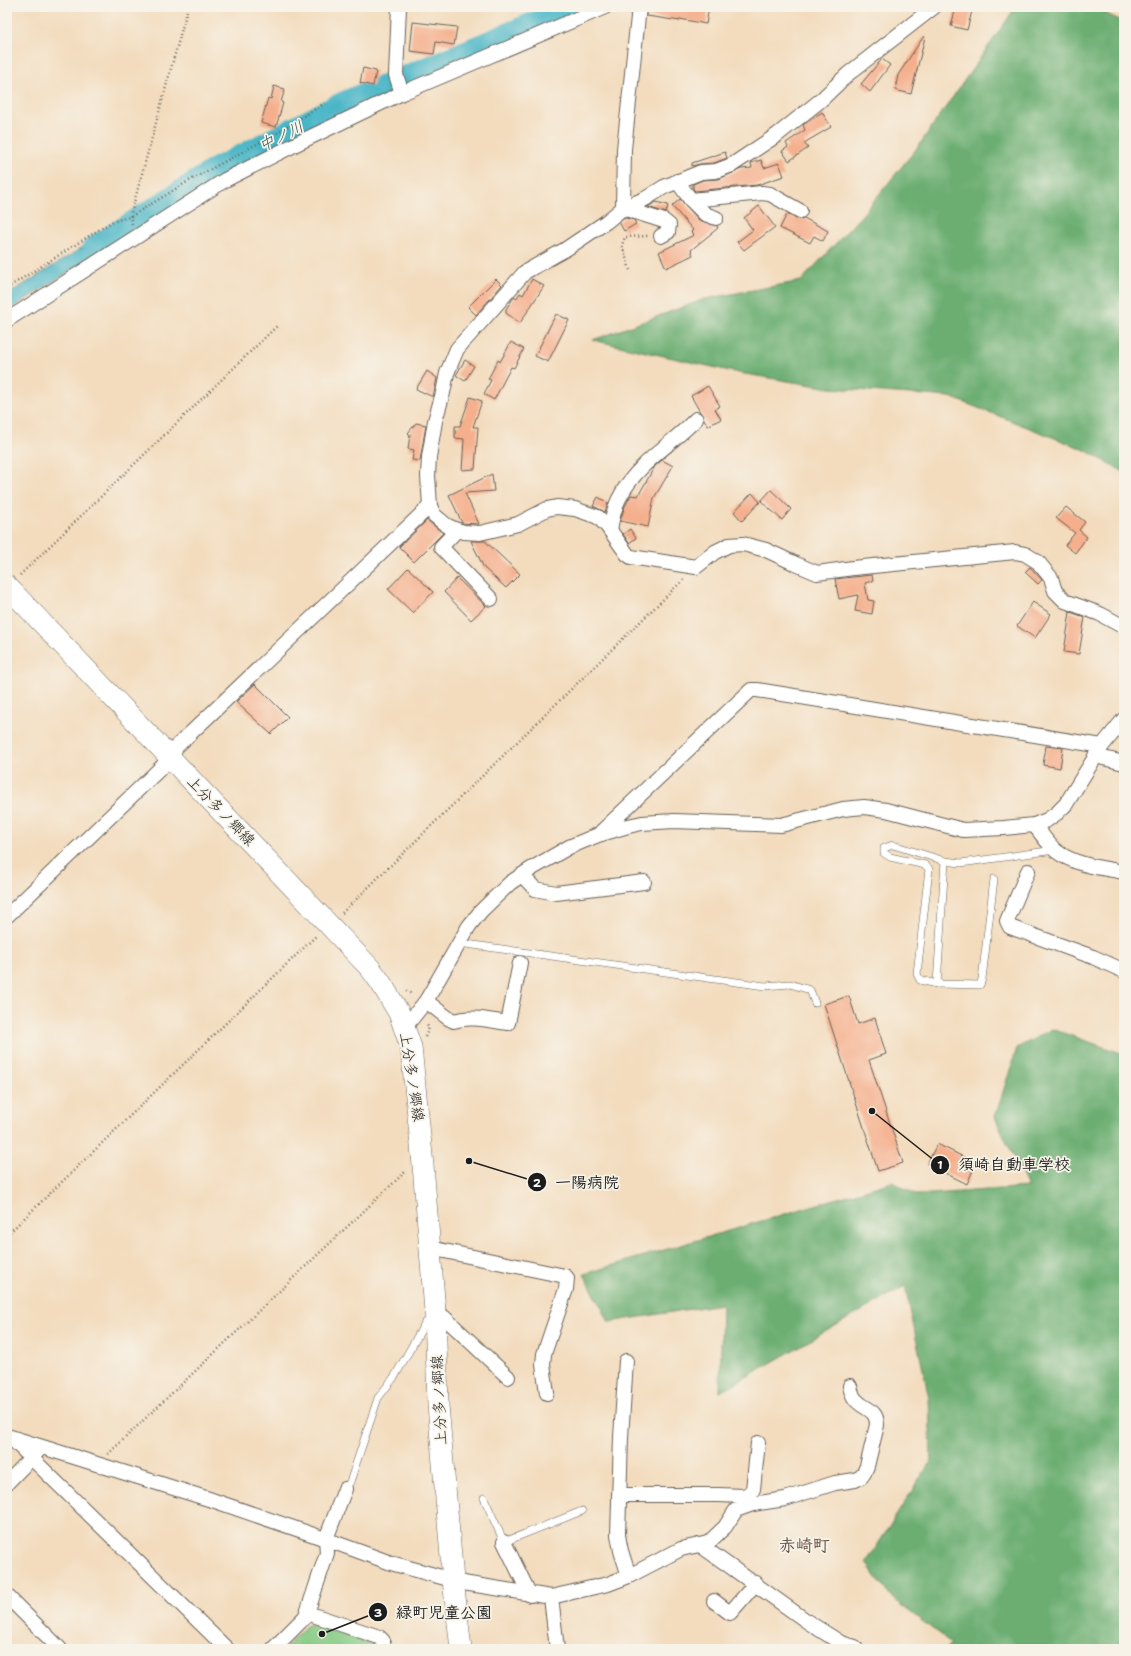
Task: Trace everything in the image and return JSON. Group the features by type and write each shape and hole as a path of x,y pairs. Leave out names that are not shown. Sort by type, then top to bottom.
{"main road":[{"name":"上分多ノ郷線","path":"8,587 370,968 390,997 405,1026 411,1047 423,1165 430,1248 431,1309 438,1405 453,1580 461,1649"}],"street":[{"path":"399,7 399,85"},
{"path":"7,320 225,180 296,144 399,85 605,7"},
{"path":"623,208 624,149 639,7"},
{"path":"934,7 848,74 816,105 777,135 739,161 716,171 701,172 677,181 645,199 623,208 606,222 566,249 525,272 457,349 447,373 444,394 435,421 428,463 430,506 434,515 446,525 464,532 480,532 501,529 518,524 547,509 557,507 575,509 598,517 631,557 696,567 715,552 729,545 744,544 766,550 817,573 1015,552 1025,554 1038,562 1051,578 1055,592 1065,601 1100,614 1124,627"},
{"path":"677,181 691,200 705,214 716,218"},
{"path":"691,200 762,193 770,194 800,211"},
{"path":"623,208 664,221 668,225 668,232 662,236"},
{"path":"610,530 614,509 620,495 631,479 640,468 696,419"},
{"path":"7,916 171,758 176,748 430,506"},
{"path":"457,530 441,547 491,599"},
{"path":"598,835 751,690 1098,751 1124,763"},
{"path":"405,1026 426,1001 469,926 496,896 538,863 598,835 628,826 660,821 781,826 843,809 864,807 886,810 963,830 1004,828 1034,824 1047,820 1066,804 1098,751 1124,719"},
{"path":"1034,824 1056,850 1068,858 1103,868 1124,872"},
{"path":"1103,868 1124,880"},
{"path":"1028,871 1008,921 1010,927 1093,957 1124,971"},
{"path":"522,875 535,889 556,893 644,882"},
{"path":"426,1001 454,1021 475,1018 508,1023 520,963"},
{"path":"430,1248 565,1276 567,1278 566,1289 544,1354 543,1365 547,1393"},
{"path":"431,1309 445,1318 508,1377"},
{"path":"626,1361 618,1495 618,1535 621,1551 629,1576"},
{"path":"618,1495 719,1495 746,1501 800,1495 835,1483 855,1480 864,1473 877,1425 877,1419 870,1410 857,1402 852,1396 850,1386"},
{"path":"9,1436 212,1500 391,1563 453,1580 530,1595 551,1597 608,1584 629,1576 681,1549 708,1543 715,1538 725,1527 736,1510 746,1501 754,1489 758,1443"},
{"path":"9,1436 228,1649"},
{"path":"7,1483 42,1447"},
{"path":"273,1649 307,1613 327,1553 326,1539 345,1488"},
{"path":"504,1542 530,1595"},
{"path":"700,1545 756,1583 808,1622 842,1643 855,1646"},
{"path":"714,1601 730,1613 756,1583"},
{"path":"7,1596 60,1649"},
{"path":"551,1597 558,1649"},
{"path":"307,1613 379,1637 383,1641 384,1649"}],"lane":[{"path":"994,880 980,985 938,984 920,980 917,974 929,869 925,865 890,857 884,853 884,848 893,845 945,861 961,863 1056,850"},
{"path":"938,984 945,861"},
{"path":"458,943 765,986 790,984 810,990 815,1003"},
{"path":"345,1488 350,1482 378,1398 395,1376 431,1309"},
{"path":"484,1498 504,1542 582,1511"}],"path":[{"path":"131,222 130,216 188,7"},
{"path":"7,288 113,221 130,216 187,182 279,132 326,102"},
{"path":"630,270 622,245 625,237 662,236"},
{"path":"8,587 278,325"},
{"path":"7,1235 330,925 696,567"},
{"path":"405,991 412,994"},
{"path":"98,1464 406,1171 423,1165"}],"green space":[{"path":"1016,7 1092,7 1124,22 1124,472 1083,449 950,397 830,388 739,373 593,340 705,299 801,281 863,214 917,148"},
{"path":"1052,1029 1124,1054 1124,1649 945,1649 951,1643 893,1599 866,1563 931,1461 929,1398 905,1286 720,1392 722,1304 609,1322 584,1274 892,1182 917,1195 1028,1187 995,1117 1017,1048"},
{"path":"314,1623 371,1643 376,1649 284,1649 306,1626"}],"water":[{"path":"121,223 127,235 7,311 7,295"}],"building":[{"path":"647,7 674,7 692,10 692,7 709,7 706,24 680,19 680,21 647,16"},
{"path":"956,7 973,7 967,30 951,26"},
{"path":"413,22 457,27 454,45 436,42 434,54 410,51"},
{"path":"924,36 911,94 895,90 898,75"},
{"path":"882,59 890,65 870,92 861,84"},
{"path":"363,68 376,71 373,86 360,83"},
{"path":"274,86 285,89 281,102 283,103 276,127 261,123 268,98 271,99"},
{"path":"822,112 831,127 804,143 808,148 789,161 782,151 788,147 786,143 805,130 803,125"},
{"path":"725,152 727,158 714,163 692,166 692,163"},
{"path":"761,160 764,168 779,163 784,176 757,185 695,191 693,189 693,184 703,180 719,179 741,169 752,168 751,163"},
{"path":"680,199 699,220 717,226 718,228 691,250 693,255 666,268 659,252 694,235 691,232 693,230 672,206"},
{"path":"656,202 668,205 666,213 648,207"},
{"path":"759,206 775,227 744,250 737,242 753,230 744,218"},
{"path":"787,214 796,219 804,218 828,231 823,241 814,236 810,243 780,228"},
{"path":"625,218 634,220 636,224 624,231 619,222"},
{"path":"496,279 502,285 476,315 468,307"},
{"path":"532,279 544,286 520,323 506,313 506,309 514,297 516,299 520,293 523,295"},
{"path":"556,314 569,320 548,362 535,356"},
{"path":"511,342 524,349 514,368 511,367 494,400 484,394 491,380 488,379 498,360 500,362"},
{"path":"465,360 474,366 465,381 456,375"},
{"path":"427,371 437,378 433,397 416,389"},
{"path":"708,386 720,406 715,409 721,419 708,426 691,396"},
{"path":"470,397 482,401 473,427 478,427 475,469 462,470 464,439 455,438 455,426 460,426"},
{"path":"416,423 426,425 420,461 412,460 414,450 408,449 410,435 408,433"},
{"path":"662,460 673,466 654,498 648,527 620,521 625,506 631,495 638,496 655,466"},
{"path":"492,474 494,491 465,493 479,524 462,523 449,495"},
{"path":"771,490 791,509 782,520 761,501"},
{"path":"752,493 760,502 742,521 734,512"},
{"path":"598,497 608,503 605,512 593,506"},
{"path":"1066,507 1085,522 1079,530 1087,537 1075,553 1065,545 1075,533 1056,518"},
{"path":"427,520 443,533 414,562 399,547"},
{"path":"630,529 636,538 629,543 623,534"},
{"path":"471,541 485,541 520,574 506,588 484,568"},
{"path":"1030,567 1042,580 1038,584 1025,572"},
{"path":"408,568 433,592 413,613 388,589"},
{"path":"872,575 873,581 865,583 868,600 874,601 872,614 855,611 858,595 839,599 835,579"},
{"path":"457,578 486,606 471,620 444,592"},
{"path":"1033,602 1051,614 1035,638 1017,626"},
{"path":"1070,612 1085,617 1079,654 1064,652"},
{"path":"255,684 288,717 271,734 236,702"},
{"path":"1046,746 1063,748 1060,768 1043,765"},
{"path":"849,996 858,1024 875,1018 886,1054 869,1060 903,1163 878,1171 824,1004"},
{"path":"937,1144 976,1163 967,1184 927,1164"}],"waterway":[{"name":"中ノ川","path":"95,248 216,170 343,104 575,7"}],"place":[{"name":"須崎自動車学校","path":"872,1111"},
{"name":"一陽病院","path":"469,1161"},
{"name":"緑町児童公園","path":"322,1634"}],"district":[{"name":"赤崎町","path":"804,1545"}]}
